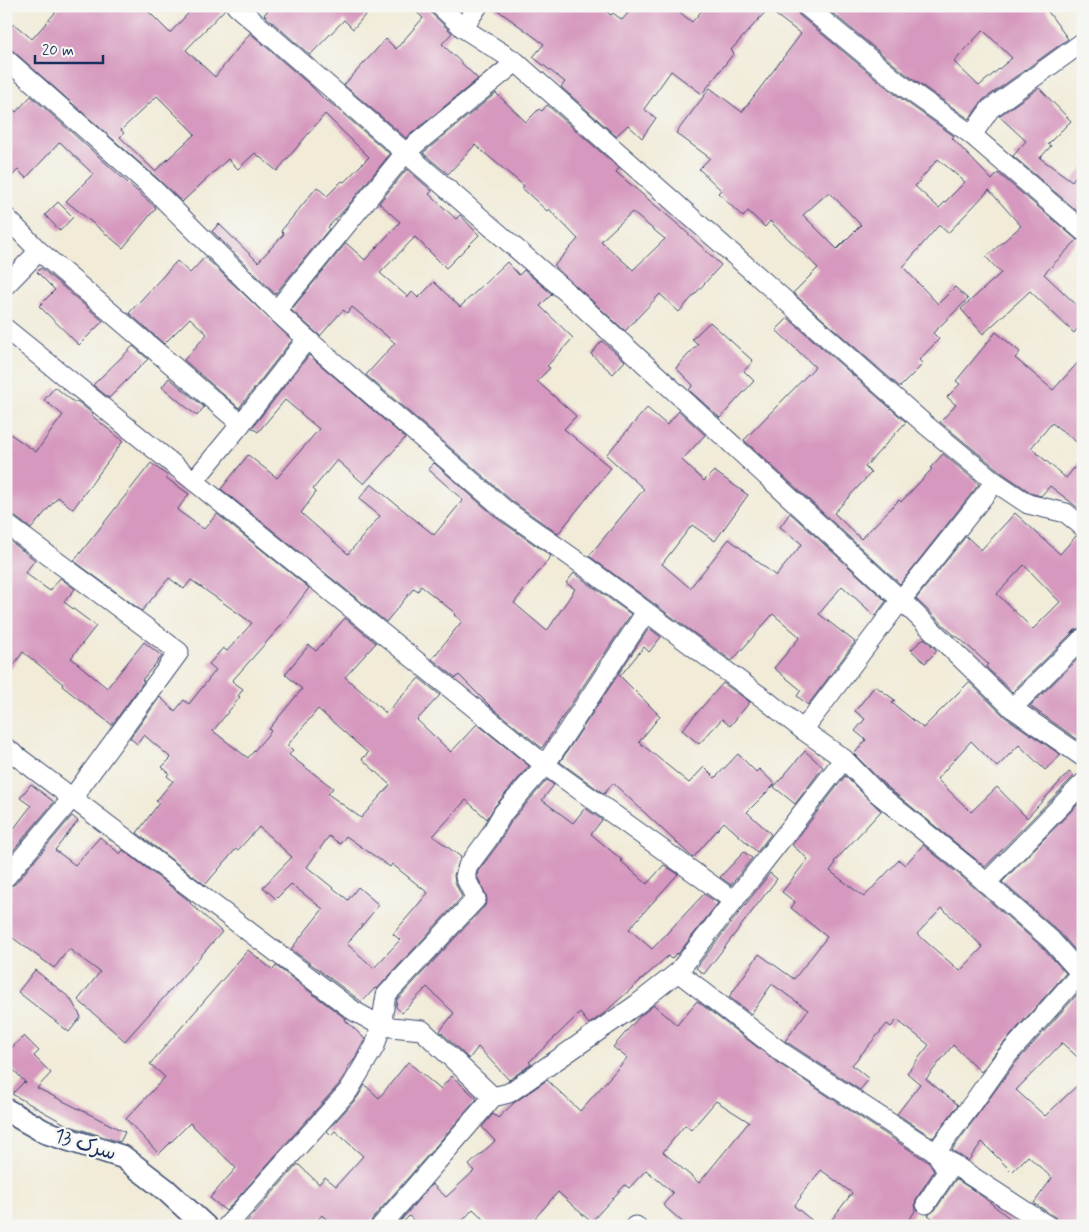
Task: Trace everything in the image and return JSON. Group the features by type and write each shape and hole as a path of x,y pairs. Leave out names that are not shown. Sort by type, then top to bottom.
{"street":[{"path":"236,6 571,296 901,600 1012,708 1083,757"},
{"path":"440,6 463,28 516,62 927,426 995,482 1028,504 1066,513 1083,527"},
{"path":"463,28 478,6"},
{"path":"806,6 899,83 972,135 1083,231"},
{"path":"972,135 990,109 1083,42"},
{"path":"6,59 151,188 276,311 505,510 587,568 844,759 877,793 986,883 1051,940 1081,975 1004,1059 973,1104 936,1152"},
{"path":"276,311 406,152 516,62"},
{"path":"6,217 39,251 241,424"},
{"path":"6,285 39,251"},
{"path":"6,329 545,765 734,901"},
{"path":"194,481 307,339"},
{"path":"803,730 901,600 995,482"},
{"path":"6,524 179,652 72,797 6,877"},
{"path":"227,1226 349,1090 375,1046 381,1026 386,995 476,899 465,877 468,866 488,839 503,813 545,765 646,612"},
{"path":"1012,708 1083,638"},
{"path":"6,748 354,1010 381,1026 422,1030 493,1097"},
{"path":"380,1226 493,1097 509,1093 636,1005 678,972 844,759"},
{"path":"986,883 1083,783"},
{"path":"678,972 784,1054 1048,1226"},
{"name":"سرک 13","path":"6,1110 45,1132 123,1157 166,1190 205,1226"},
{"path":"926,1204 947,1172 936,1152"}],"building":[{"path":"61,6 143,6 170,33 195,6 225,6 225,9 186,50 215,77 250,33 327,102 390,154 328,227 329,229 275,294 212,231 219,224 258,262 284,234 281,231 317,187 327,196 369,157 325,114 277,171 255,153 238,169 228,159 182,202 13,51 6,48 6,33 14,24 32,39","holes":["157,96 195,134 155,171 120,137 124,133 121,130"]},
{"path":"271,6 373,6 353,29 344,20 310,55 264,15"},
{"path":"410,6 429,6 432,14 452,33 442,44 478,79 406,138 344,85 386,39 396,49 423,18"},
{"path":"492,6 598,6 611,15 613,13 622,20 634,6 672,6 692,22 706,6 795,6 799,15 892,92 954,136 952,138 992,180 998,173 1077,240 1044,274 1083,311 1083,322 1074,333 1030,291 983,334 961,309 1001,273 986,257 1021,226 989,190 948,233 939,225 903,267 938,304 955,287 968,299 933,333 939,339 919,360 923,364 900,387 793,293 818,268 770,221 765,227 748,211 743,217 718,193 721,190 699,169 710,158 676,133 710,88 742,112 801,34 768,9 731,50 734,53 702,94 671,71 644,109 656,118 642,138 628,125 616,136 561,87 565,82 533,57 544,44","holes":["938,159 965,182 939,208 915,186","829,192 861,225 837,249 803,215"]},
{"path":"824,6 1044,6 1068,39 983,100 969,119 906,74","holes":["983,30 1012,58 979,86 954,62"]},
{"path":"1039,88 1071,121 1048,144 1051,146 1040,158 1072,181 1083,167 1083,216 1013,156 1026,141 999,116"},
{"path":"496,93 526,122 539,109 542,111 547,105 619,168 616,172 682,228 721,265 679,312 660,294 625,331 554,266 578,239 549,209 547,211 522,188 524,186 475,145 448,174 423,153","holes":["632,212 665,239 633,270 601,241"]},
{"path":"31,96 156,208 123,248 66,201 93,174 60,142 26,178 18,170 6,182 6,103 16,112"},
{"path":"407,169 432,191 429,194 456,219 460,215 479,235 446,268 415,237 380,273 408,297 412,292 418,298 434,282 460,307 507,262 519,275 524,270 552,294 540,306 573,338 547,366 550,368 537,381 576,416 564,429 611,468 558,534 512,501 366,375 395,343 352,307 347,313 343,310 320,336 291,310 346,243 365,260 400,222 379,203"},
{"path":"58,202 73,217 60,231 45,215"},
{"path":"205,257 292,340 239,408 184,360 207,334 190,318 164,344 129,313 177,261 190,273"},
{"path":"41,268 103,321 79,345 39,306 55,290 37,272"},
{"path":"788,318 906,422 865,467 871,473 834,513 861,539 899,500 901,502 932,469 930,468 943,454 979,484 900,584 744,440 815,367 776,330"},
{"path":"710,322 753,361 744,371 754,381 720,418 689,390 693,385 676,368 698,344 692,339"},
{"path":"996,332 1020,352 1015,358 1053,390 1083,357 1083,447 1052,423 1031,448 1066,478 1083,457 1083,507 1081,510 1050,486 1041,496 1033,494 1002,473 940,422 956,405 947,397 960,384 956,381"},
{"path":"602,341 625,361 613,374 591,354"},
{"path":"133,346 148,359 109,398 93,385"},
{"path":"309,355 405,438 364,484 337,460 313,489 316,492 301,513 348,554 380,516 359,499 371,484 434,535 463,500 428,469 434,463 498,519 551,556 514,603 547,631 575,589 566,583 574,573 631,614 542,748 491,707 459,675 456,678 432,659 462,621 454,615 455,613 421,586 418,591 414,588 386,622 221,489 248,455 277,478 319,429 285,400 258,432 252,428"},
{"path":"169,378 204,407 197,416 162,387"},
{"path":"55,387 75,403 77,401 123,441 73,509 58,497 31,529 13,515 6,513 6,431 36,452 63,415 44,400"},
{"path":"647,408 667,425 679,411 705,435 682,460 704,481 714,471 748,495 715,541 692,525 662,564 690,588 729,539 776,576 802,544 780,527 790,513 886,601 875,616 842,586 819,614 855,642 808,705 797,696 801,690 774,668 800,637 773,614 732,661 589,556 644,489 606,455"},
{"path":"151,463 168,476 166,478 189,494 177,510 204,529 217,514 309,588 279,628 232,681 243,689 238,696 240,697 213,731 248,758 302,689 285,674 309,645 316,651 345,618 376,643 345,677 386,713 419,678 440,695 417,720 451,752 477,724 529,766 495,806 487,819 466,800 433,836 461,857 454,875 462,897 377,989 375,988 362,1002 291,949 323,909 291,884 276,899 263,887 292,857 259,827 238,850 236,849 205,885 137,833 159,803 156,801 173,781 167,776 169,773 162,767 171,758 144,735 137,744 130,738 160,697 175,711 184,700 189,704 216,670 209,664 223,648 227,651 252,623 191,580 184,589 169,578 142,611 74,561","holes":["318,709 368,753 362,759 390,785 361,818 328,794 333,788 289,755 293,750 287,746","329,836 340,844 346,836 390,867 392,864 428,893 393,934 400,940 374,968 347,944 379,905 358,887 348,900 307,867"]},
{"path":"1015,513 1060,554 1076,536 1083,538 1083,627 1075,630 1012,692 986,667 988,664 916,599 966,536 981,550","holes":["1024,565 1060,602 1033,629 997,594"]},
{"path":"6,538 35,560 25,573 50,591 60,578 75,589 64,602 96,626 71,658 107,688 144,642 162,656 142,680 144,681 112,725 62,686 63,684 23,652 6,676"},
{"path":"649,628 661,637 649,652 644,647 620,676 660,716 639,742 689,783 704,767 715,778 738,754 756,772 759,769 775,784 747,812 771,834 757,852 724,822 693,858 613,783 604,794 560,762"},
{"path":"924,638 937,651 925,663 911,650"},
{"path":"1083,654 1083,734 1077,739 1030,706"},
{"path":"969,682 1005,717 1061,755 1045,770 1019,745 997,767 971,741 937,779 971,812 997,787 1027,818 1069,772 1074,776 985,867 885,785 854,754 866,740 855,731 865,719 855,711 875,686 895,700 892,703 923,728"},
{"path":"723,683 750,702 730,726 722,719 699,744 682,730"},
{"path":"805,751 823,767 795,804 774,787"},
{"path":"845,776 881,811 834,862 835,864 830,871 864,897 899,860 905,865 923,845 1043,948 1066,973 996,1052 981,1072 953,1045 926,1079 958,1105 933,1138 897,1114 920,1084 907,1073 929,1045 897,1020 891,1027 887,1024 852,1065 869,1079 860,1090 785,1041 808,1010 772,984 751,1014 729,997 759,954 794,979 827,937 791,908 795,902 782,892 808,859 792,845","holes":["942,908 983,947 960,971 917,934"]},
{"path":"547,780 554,785 542,800 573,823 585,808 602,820 591,834 647,884 664,865 678,874 629,929 652,949 704,894 718,903 678,954 671,959 668,956 603,1014 589,1024 580,1013 529,1062 531,1064 509,1080 478,1047 469,1059 440,1031 454,1013 427,987 402,1013 396,1007 397,1000 484,907 487,901 486,895 477,876 478,871 497,846 512,820"},
{"path":"31,784 54,802 6,859 6,839 31,806 20,798"},
{"path":"1083,799 1083,959 1059,932 1002,882"},
{"path":"72,816 78,821 55,850 75,865 100,837 120,854 123,850 191,902 222,932 125,1041 78,1000 100,972 69,949 54,968 6,933 6,888 15,884"},
{"path":"744,852 752,858 731,885 720,877"},
{"path":"770,873 777,879 704,974 696,968"},
{"path":"248,950 273,970 276,966 346,1019 365,1039 340,1083 226,1211 210,1198 236,1168 190,1123 159,1154 126,1119 165,1077 150,1064"},
{"path":"35,970 70,998 81,1017 69,1032 18,992"},
{"path":"1083,988 1083,1062 1062,1043 1016,1090 1045,1116 1083,1080 1083,1226 1059,1226 1055,1217 1034,1203 1052,1178 1028,1156 1012,1172 982,1142 968,1161 952,1150 1013,1066"},
{"path":"697,1001 778,1063 928,1162 934,1171 917,1198 916,1209 906,1226 827,1226 852,1193 821,1170 794,1206 819,1226 687,1226 663,1205 673,1193 646,1170 629,1188 625,1185 591,1222 558,1192 528,1226 491,1226 473,1209 458,1226 420,1226 409,1216 400,1226 396,1226 432,1184 446,1197 474,1171 469,1165 495,1141 482,1127 493,1114 498,1118 515,1102 547,1080 580,1111 627,1058 613,1047 640,1016 654,1005 677,1025","holes":["716,1101 749,1122 699,1183 663,1152 685,1125 691,1130"]},
{"path":"24,1036 39,1051 34,1056 51,1073 37,1088 125,1132 120,1142 67,1125 12,1094 24,1082 26,1083 6,1062 6,1053"},
{"path":"408,1062 440,1089 452,1076 477,1099 372,1219 370,1226 333,1226 322,1215 312,1226 243,1226 298,1164 319,1184 325,1177 336,1186 363,1156 335,1131 331,1135 327,1131 357,1098 365,1085 379,1098"},
{"path":"956,1179 982,1196 1019,1226 943,1226 928,1215 935,1210"}]}
